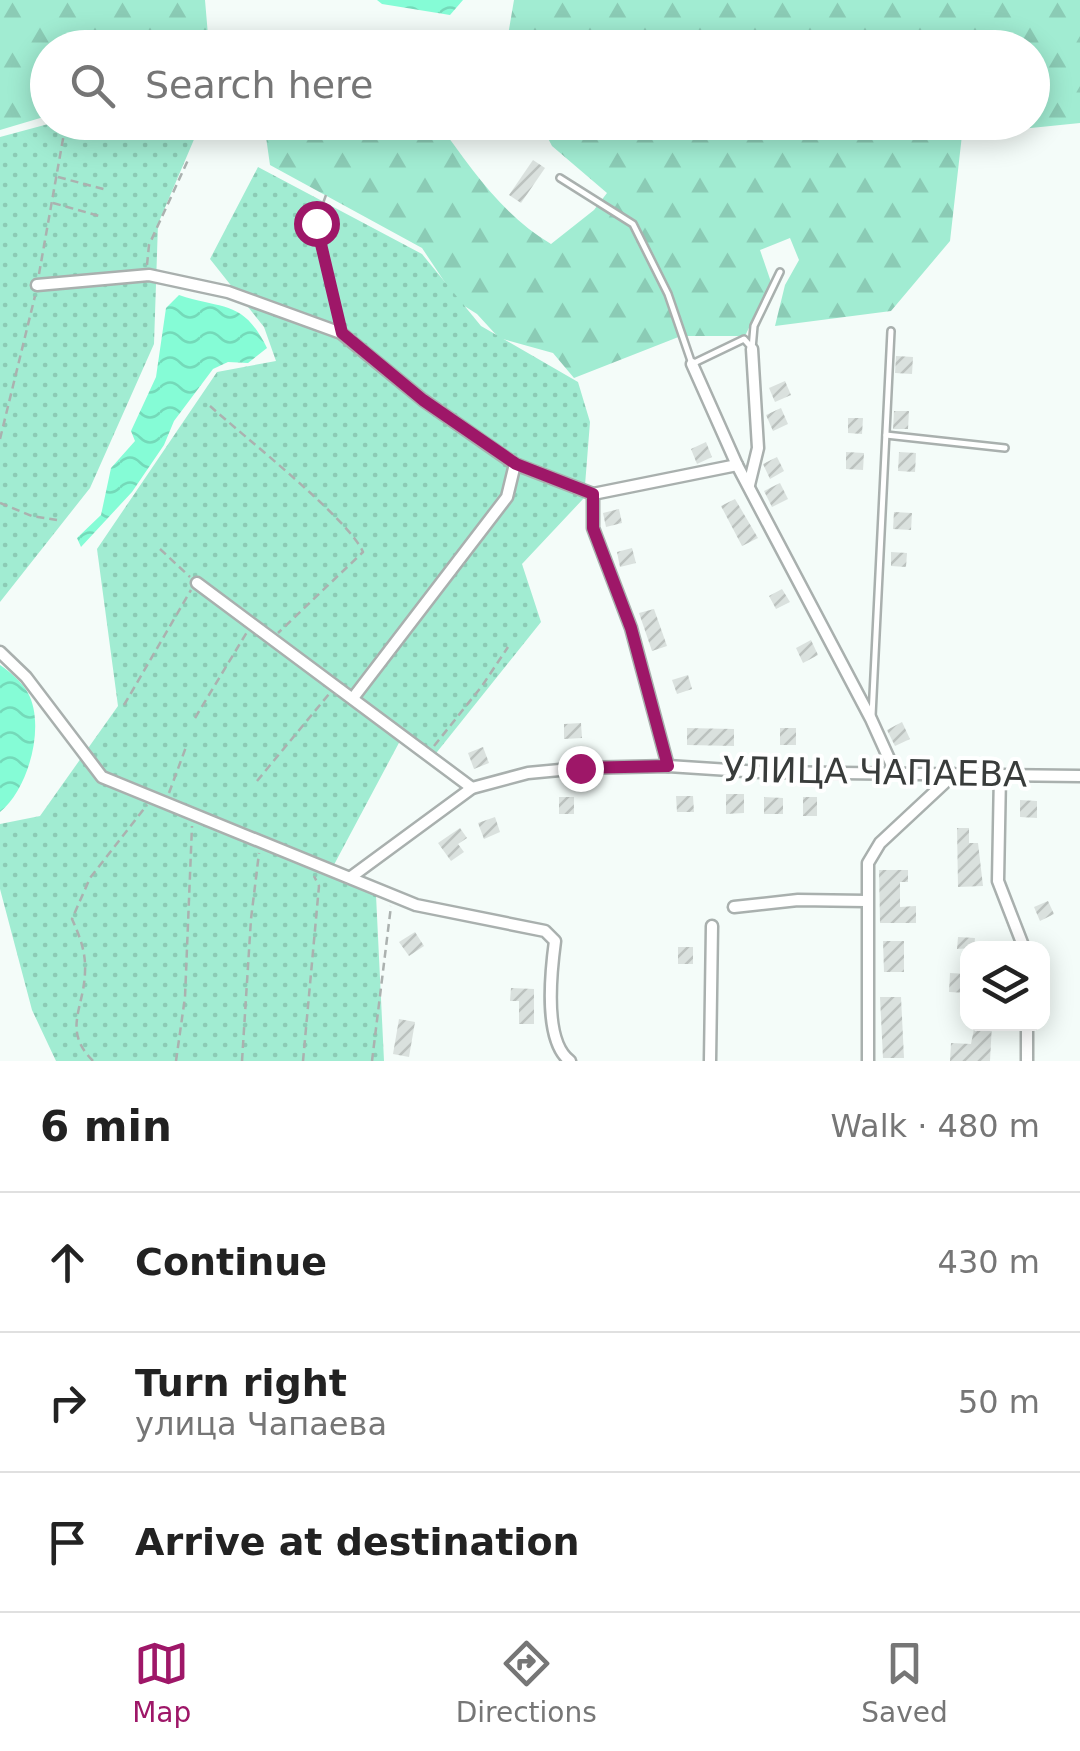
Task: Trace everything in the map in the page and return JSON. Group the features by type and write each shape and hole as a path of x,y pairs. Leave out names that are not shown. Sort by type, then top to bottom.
{"street":[{"path":"37,284 146,275 228,292 342,333 423,400 516,464 593,494 737,464"},
{"path":"748,486 758,448 752,349"},
{"path":"692,364 737,464 872,719 895,772"},
{"path":"353,698 507,497 516,464"},
{"path":"593,494 593,528 631,628 668,766"},
{"path":"196,583 472,788"},
{"path":"0,652 26,677 102,776 416,905 545,931 554,941 550,979 553,1028 563,1057 570,1061"},
{"name":"УЛИЦА ЧАПАЕВА","path":"351,877 472,788 528,773 668,766 760,772 1080,776"},
{"path":"868,1061 866,871 875,850 955,773"},
{"path":"1000,774 998,881 1021,941"},
{"path":"734,907 798,900 866,900"},
{"path":"710,1061 712,926"},
{"path":"1026,1031 1027,1061"}],"lane":[{"path":"560,178 634,224 668,294 692,364 744,339 752,349"},
{"path":"752,349 754,326 780,272"},
{"path":"872,719 891,331"},
{"path":"886,436 1005,448"}],"path":[{"path":"146,275 149,245 188,160"},
{"path":"57,176 107,190"},
{"path":"326,195 316,223 342,333"},
{"path":"52,203 103,216"},
{"path":"210,406 321,505 359,542 362,552 272,638"},
{"path":"0,503 32,516 56,520"},
{"path":"124,706 182,599 196,583 160,549"},
{"path":"195,718 250,626"},
{"path":"427,754 508,647"},
{"path":"257,781 336,685"},
{"path":"166,802 186,747"},
{"path":"93,1061 81,1048 75,1028 85,975 84,947 72,919 90,878 154,797"},
{"path":"176,1061 185,997 192,825 203,830"},
{"path":"242,1061 251,920 260,852"},
{"path":"302,1061 319,886 315,876 303,870"},
{"path":"372,1061 392,895"}],"green space":[{"path":"0,0 205,0 208,30 30,30 30,121 0,130"},
{"path":"514,0 1080,0 1080,123 1050,126 1050,30 509,30"},
{"path":"30,129 30,140 194,140 158,224 154,344 90,488 0,602 0,137"},
{"path":"266,140 451,140 502,205 551,244 594,210 607,193 549,140 961,140 950,241 891,311 775,326 785,285 799,260 790,238 760,250 771,282 745,336 681,336 574,378 553,353 499,338 477,314 458,302 422,248 270,165"},
{"path":"258,167 422,254 481,326 578,382 590,422 584,498 522,564 541,622 429,762 401,739 328,876 376,895 384,1061 56,1061 32,1010 0,889 0,824 40,816 118,706 97,549 217,372 276,361 264,327 210,259"}],"water":[{"path":"377,0 463,0 450,15"},
{"path":"179,295 240,314 267,348 248,363 228,362 213,369 174,421 164,445 132,492 81,547 77,538 101,515 111,468 135,441 131,431 156,377 166,308"},
{"path":"0,665 26,689 35,722 26,773 19,789 0,812"}],"building":[{"path":"533,160 545,168 521,203 509,195"},
{"path":"896,356 913,357 912,374 895,373"},
{"path":"785,381 791,395 775,402 769,388"},
{"path":"781,408 788,424 773,431 766,415"},
{"path":"894,411 909,411 908,429 893,429"},
{"path":"848,418 863,418 862,434 848,433"},
{"path":"706,442 712,457 697,464 691,449"},
{"path":"846,452 864,453 863,470 846,469"},
{"path":"899,452 916,453 915,472 898,471"},
{"path":"777,457 784,471 770,479 763,464"},
{"path":"780,483 788,499 772,507 764,491"},
{"path":"735,499 758,538 742,546 721,506"},
{"path":"619,509 622,523 606,527 603,513"},
{"path":"894,512 912,513 911,530 893,529"},
{"path":"632,548 636,563 620,567 617,552"},
{"path":"891,552 907,553 906,567 891,566"},
{"path":"782,589 790,602 776,609 769,596"},
{"path":"654,609 667,646 652,651 639,613"},
{"path":"811,640 818,655 803,663 796,648"},
{"path":"688,675 692,689 677,694 672,680"},
{"path":"902,722 910,739 895,746 887,730"},
{"path":"581,723 582,738 564,739 564,724"},
{"path":"687,728 734,729 734,746 687,745"},
{"path":"780,728 796,728 796,745 780,745"},
{"path":"483,747 489,763 474,769 468,753"},
{"path":"726,794 744,794 744,813 726,814"},
{"path":"676,796 693,796 694,812 677,812"},
{"path":"559,797 574,797 574,814 559,814"},
{"path":"764,797 783,798 783,814 764,814"},
{"path":"803,797 817,797 817,816 803,816"},
{"path":"1020,800 1037,801 1037,818 1020,817"},
{"path":"495,817 500,832 484,839 478,823"},
{"path":"460,828 467,838 458,844 464,852 451,861 438,843"},
{"path":"957,828 969,828 969,843 978,843 983,886 958,887"},
{"path":"879,870 908,870 908,882 900,882 900,907 916,906 916,923 880,923"},
{"path":"1048,901 1054,914 1040,921 1034,907"},
{"path":"415,932 424,946 409,956 399,942"},
{"path":"958,937 975,938 960,941 957,949"},
{"path":"883,941 904,941 904,972 884,972"},
{"path":"678,947 693,947 693,964 678,964"},
{"path":"950,973 960,974 960,993 949,992"},
{"path":"511,988 534,989 534,1024 519,1024 519,1001 510,1001"},
{"path":"880,997 901,997 904,1058 883,1058"},
{"path":"399,1019 415,1022 409,1057 393,1054"},
{"path":"974,1031 992,1031 990,1061 950,1061 951,1043 971,1044"}],"route":[{"path":"316,223 342,333 423,400 516,464 593,494 593,528 631,628 668,766 580,768"}]}
